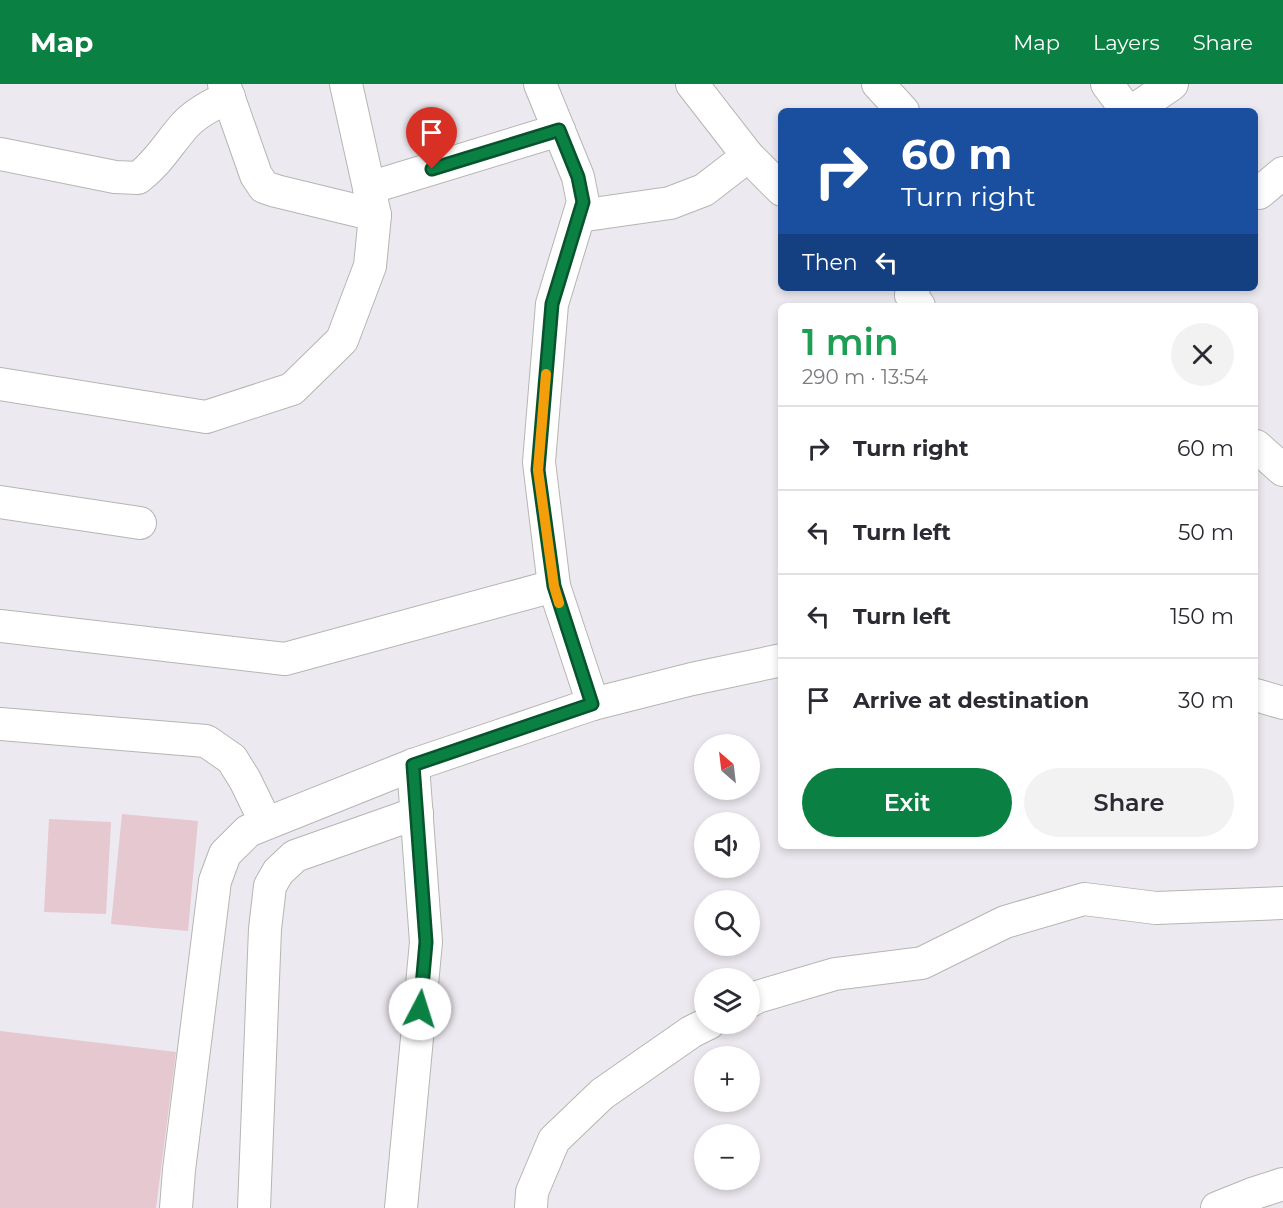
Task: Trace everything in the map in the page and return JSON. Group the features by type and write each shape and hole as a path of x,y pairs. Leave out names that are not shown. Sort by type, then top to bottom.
{"street":[{"path":"0,384 206,417 292,389 342,340 370,266 372,202 346,84"},
{"path":"540,84 578,177 583,202 552,304 538,462 554,586 592,704"},
{"path":"692,84 748,156 778,186"},
{"path":"878,84 900,108"},
{"path":"1107,84 1125,108"},
{"path":"1137,108 1172,84"},
{"path":"0,154 115,177 138,178 150,169 195,116 226,91 256,175 264,187 276,191 372,202 559,130"},
{"path":"579,216 670,203 704,190 748,156"},
{"path":"1258,192 1283,173"},
{"path":"1258,448 1283,470"},
{"path":"0,502 140,523"},
{"path":"0,626 285,659 554,586"},
{"path":"176,1208 215,881 225,854 248,831 413,765 592,704 778,661"},
{"path":"1258,696 1283,703"},
{"path":"0,724 206,741 232,759 266,823"},
{"path":"401,1208 426,942 413,765"},
{"path":"254,1208 264,929 270,886 278,872 296,856 417,813"},
{"path":"760,998 835,974 922,963 1005,922 1084,899 1156,908 1283,903"},
{"path":"531,1208 532,1192 554,1140 602,1094 694,1030"},
{"path":"1217,1208 1283,1184"}],"shaded area":[{"path":"122,814 198,821 188,931 111,924"},
{"path":"49,819 111,822 106,914 44,912"},
{"path":"0,1031 176,1052 156,1208 0,1208"}],"slow traffic":[{"path":"546,374 538,470 554,586 559,603"}],"route":[{"path":"420,1009 426,942 413,765 592,704 554,586 538,470 552,304 583,202 578,177 559,130 432,169"}]}
